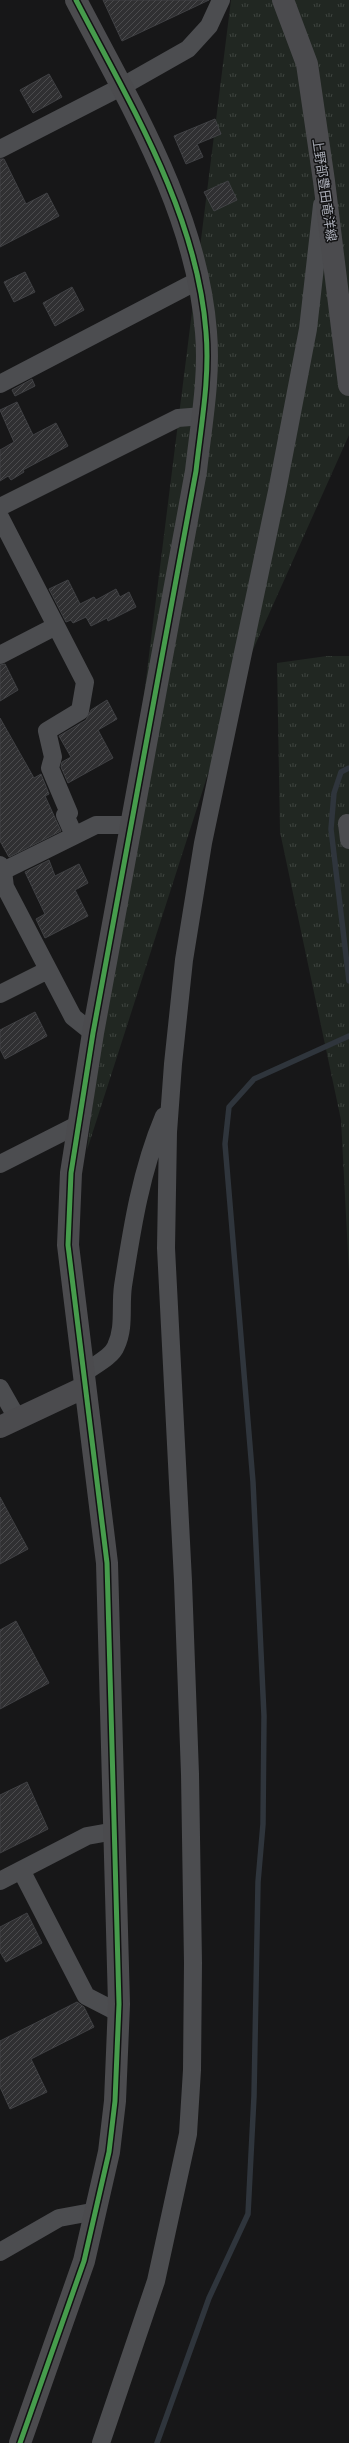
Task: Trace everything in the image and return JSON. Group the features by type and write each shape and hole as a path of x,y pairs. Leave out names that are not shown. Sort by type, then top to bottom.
{"street":[{"path":"20,2443 84,2261 109,2152 116,2101 119,2013 107,1563 68,1245 71,1173 93,1033 196,471 202,416 206,333 199,280 187,231 166,181 121,87 76,0"},
{"path":"0,149 121,87 188,49 209,26 221,0"},
{"name":"上野部豊田竜洋線","path":"283,0 307,64 324,181 349,385"},
{"path":"100,2443 156,2282 188,2134 192,2070 193,1964 190,1774 166,1248 170,1104 184,960 203,843 277,491 308,329 324,181"},
{"path":"0,384 199,280"},
{"path":"0,508 178,418 202,416"},
{"path":"0,517 85,682 80,712 47,731 53,758 50,768 69,813 65,815 74,836"},
{"path":"0,655 56,626"},
{"path":"347,823 349,840"},
{"path":"93,1033 73,1017 5,887 2,874 96,825 131,825"},
{"path":"0,994 48,970"},
{"path":"0,1388 8,1422 84,1380 116,1348 121,1331 123,1289 136,1209 150,1148 170,1104"},
{"path":"0,1164 79,1124"},
{"path":"0,1881 87,1836 115,1832"},
{"path":"21,1870 86,1996 119,2013"},
{"path":"0,2252 59,2218 96,2211"}],"green space":[{"path":"231,0 349,0 349,435 235,690 87,1150"},
{"path":"327,656 349,656 349,1273 341,1120 280,832 277,663"}],"building":[{"path":"103,0 209,0 122,41"},
{"path":"49,74 62,97 33,113 20,90"},
{"path":"215,119 221,134 197,144 203,157 186,164 174,136"},
{"path":"0,159 4,159 26,204 47,193 59,216 0,247"},
{"path":"228,181 237,200 214,211 204,192"},
{"path":"25,272 35,292 14,302 4,282"},
{"path":"72,287 84,310 55,326 43,303"},
{"path":"32,379 35,386 15,396 12,390"},
{"path":"17,402 33,435 56,423 68,446 23,470 24,472 11,480 8,476 0,481 0,450 14,442 0,410"},
{"path":"68,580 80,604 94,597 96,600 116,589 120,597 129,592 136,607 108,621 107,618 91,626 86,617 73,623 71,620 66,622 49,589"},
{"path":"5,664 18,690 0,701 0,665"},
{"path":"107,700 117,719 98,730 113,758 68,783 61,767 62,762 71,757 59,736 86,720 91,710"},
{"path":"0,718 34,778 41,774 49,794 45,796 61,831 9,857 0,841"},
{"path":"49,860 55,876 79,864 88,883 75,890 88,916 45,938 36,919 45,914 25,872"},
{"path":"35,1012 47,1036 5,1059 0,1049 0,1030"},
{"path":"0,1497 28,1549 0,1564"},
{"path":"16,1621 49,1683 0,1709 0,1630"},
{"path":"27,1782 48,1829 0,1853 0,1795"},
{"path":"27,1913 42,1943 6,1962 0,1952 0,1927"},
{"path":"77,2002 84,2007 94,2027 31,2059 47,2092 10,2109 0,2087 0,2041"}],"waterway":[{"path":"349,768 341,772 334,793 331,829 349,981"},
{"path":"157,2443 209,2298 248,2214 254,2096 258,1882 263,1824 264,1716 253,1482 225,1144 229,1107 254,1079 349,1036"}],"cycle path":[{"path":"20,2443 84,2261 109,2152 115,2101 119,2004 107,1563 68,1245 71,1173 93,1033 196,471 207,367 206,332 200,288 189,245 175,202 158,160 138,119 76,0"}]}
